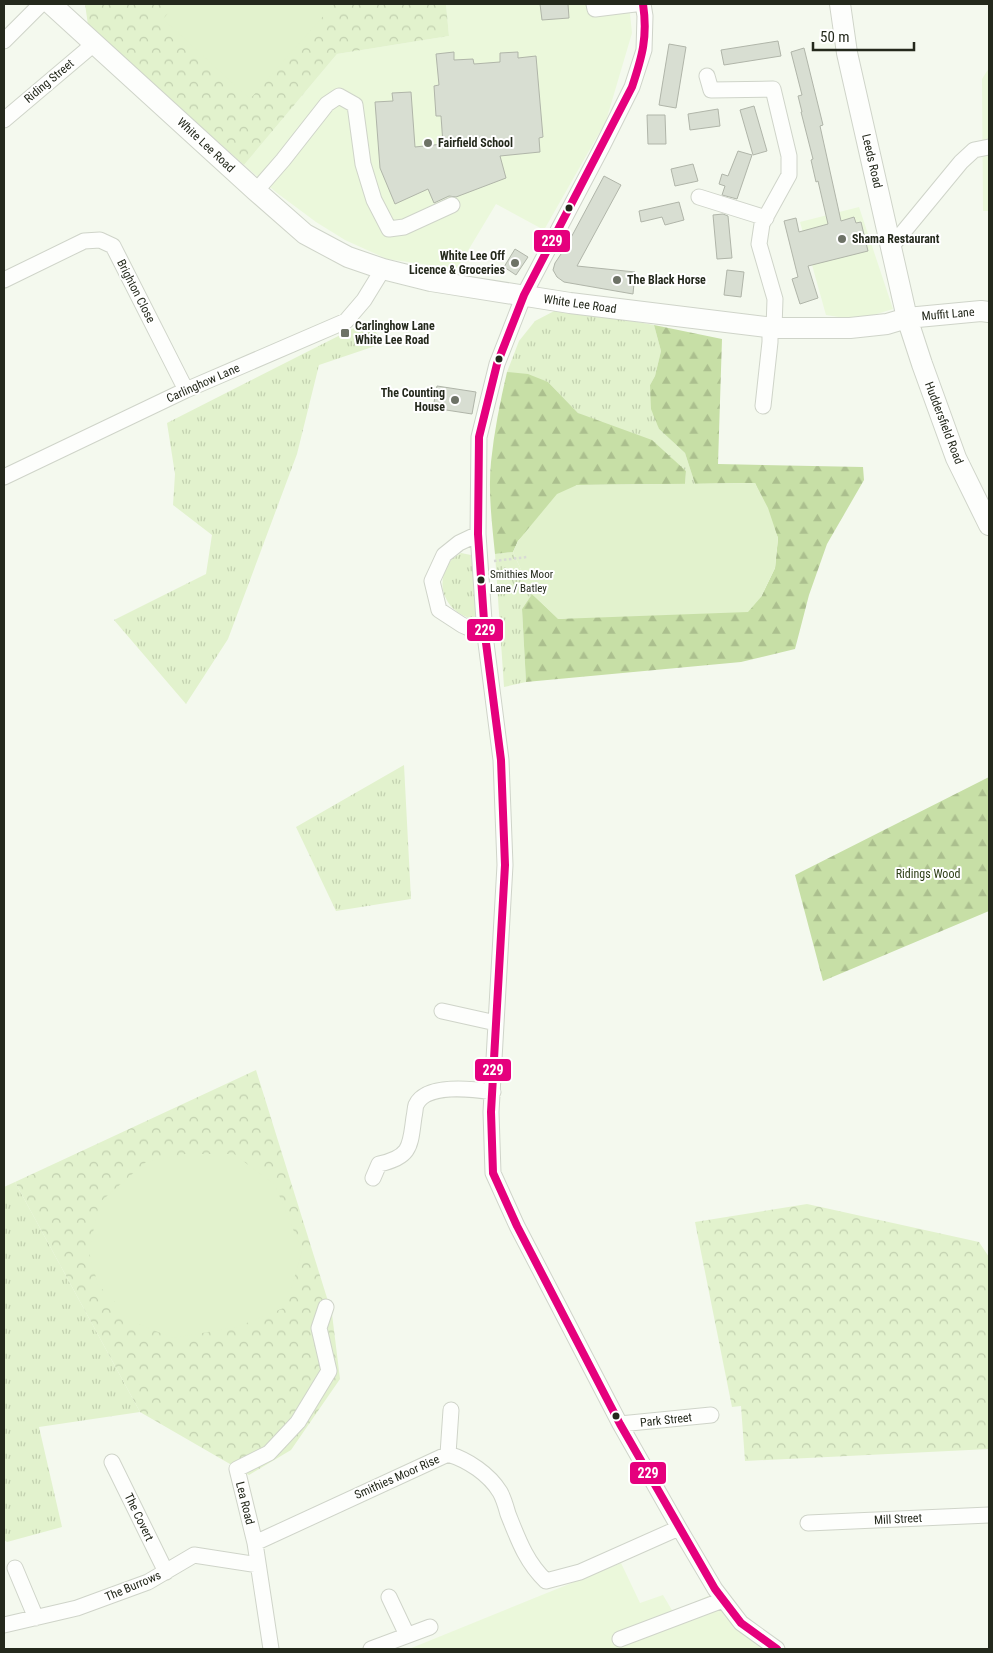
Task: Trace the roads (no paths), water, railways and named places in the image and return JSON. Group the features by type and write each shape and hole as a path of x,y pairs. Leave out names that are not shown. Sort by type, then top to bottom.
{"main road":[{"name":"Leeds Road","path":"840,4 847,53 907,318"},
{"name":"White Lee Road","path":"52,5 256,191 306,234 348,257 431,282 570,303 772,328 850,328 887,324 907,318"},
{"name":"Muffit Lane","path":"907,318 980,311 989,312"},
{"name":"Huddersfield Road","path":"907,318 956,458 989,525"}],"street":[{"path":"594,4 595,9 635,4"},
{"path":"643,4 645,16 644,50 632,87 524,295 497,364 479,437 478,534 485,635 501,760 505,865 492,1112 493,1173 517,1226 620,1424 679,1528 723,1600 741,1623 777,1649"},
{"path":"4,41 52,5"},
{"name":"Riding Street","path":"4,120 95,43"},
{"path":"707,76 711,90 778,87 789,156 789,176 762,224 759,244 774,299 763,406"},
{"path":"256,191 284,160 327,104 340,96 356,105 363,164 374,200 389,229 404,227 452,205"},
{"path":"891,247 961,162 974,150 989,147"},
{"path":"699,197 766,218"},
{"name":"Brighton Close","path":"4,280 84,241 100,240 113,246 186,390"},
{"name":"Carlinghow Lane","path":"4,477 186,390 346,321 364,300 383,269"},
{"path":"478,534 459,543 444,555 432,580 440,610 462,625 485,635"},
{"path":"442,1011 496,1023"},
{"path":"373,1178 380,1164 402,1156 410,1144 416,1105 424,1096 450,1088 471,1088 493,1092"},
{"name":"Lea Road","path":"271,1649 255,1543 237,1468 269,1453 298,1422 329,1370 319,1328 326,1307"},
{"path":"448,1454 451,1410"},
{"name":"Park Street","path":"620,1424 711,1415"},
{"name":"Smithies Moor Rise","path":"255,1543 448,1454 463,1458 486,1476 500,1492 519,1541 534,1569 546,1581 580,1572 679,1528"},
{"name":"The Covert","path":"112,1462 166,1572"},
{"name":"Mill Street","path":"808,1523 989,1515"},
{"name":"The Burrows","path":"4,1625 77,1608 148,1582 194,1555 258,1565"},
{"path":"15,1568 36,1618"},
{"path":"389,1596 407,1635"},
{"path":"620,1639 723,1600"},
{"path":"371,1649 430,1627"}],"place":[{"name":"Fairfield School","path":"428,143"},
{"name":"Shama Restaurant","path":"842,239"},
{"name":"White Lee Off Licence & Groceries","path":"515,263"},
{"name":"The Black Horse","path":"617,280"},
{"name":"Carlinghow Lane White Lee Road","path":"345,333"},
{"name":"The Counting House","path":"455,400"},
{"name":"Smithies Moor Lane / Batley","path":"481,580"}],"park label":[{"name":"Ridings Wood","path":"928,874"}]}
